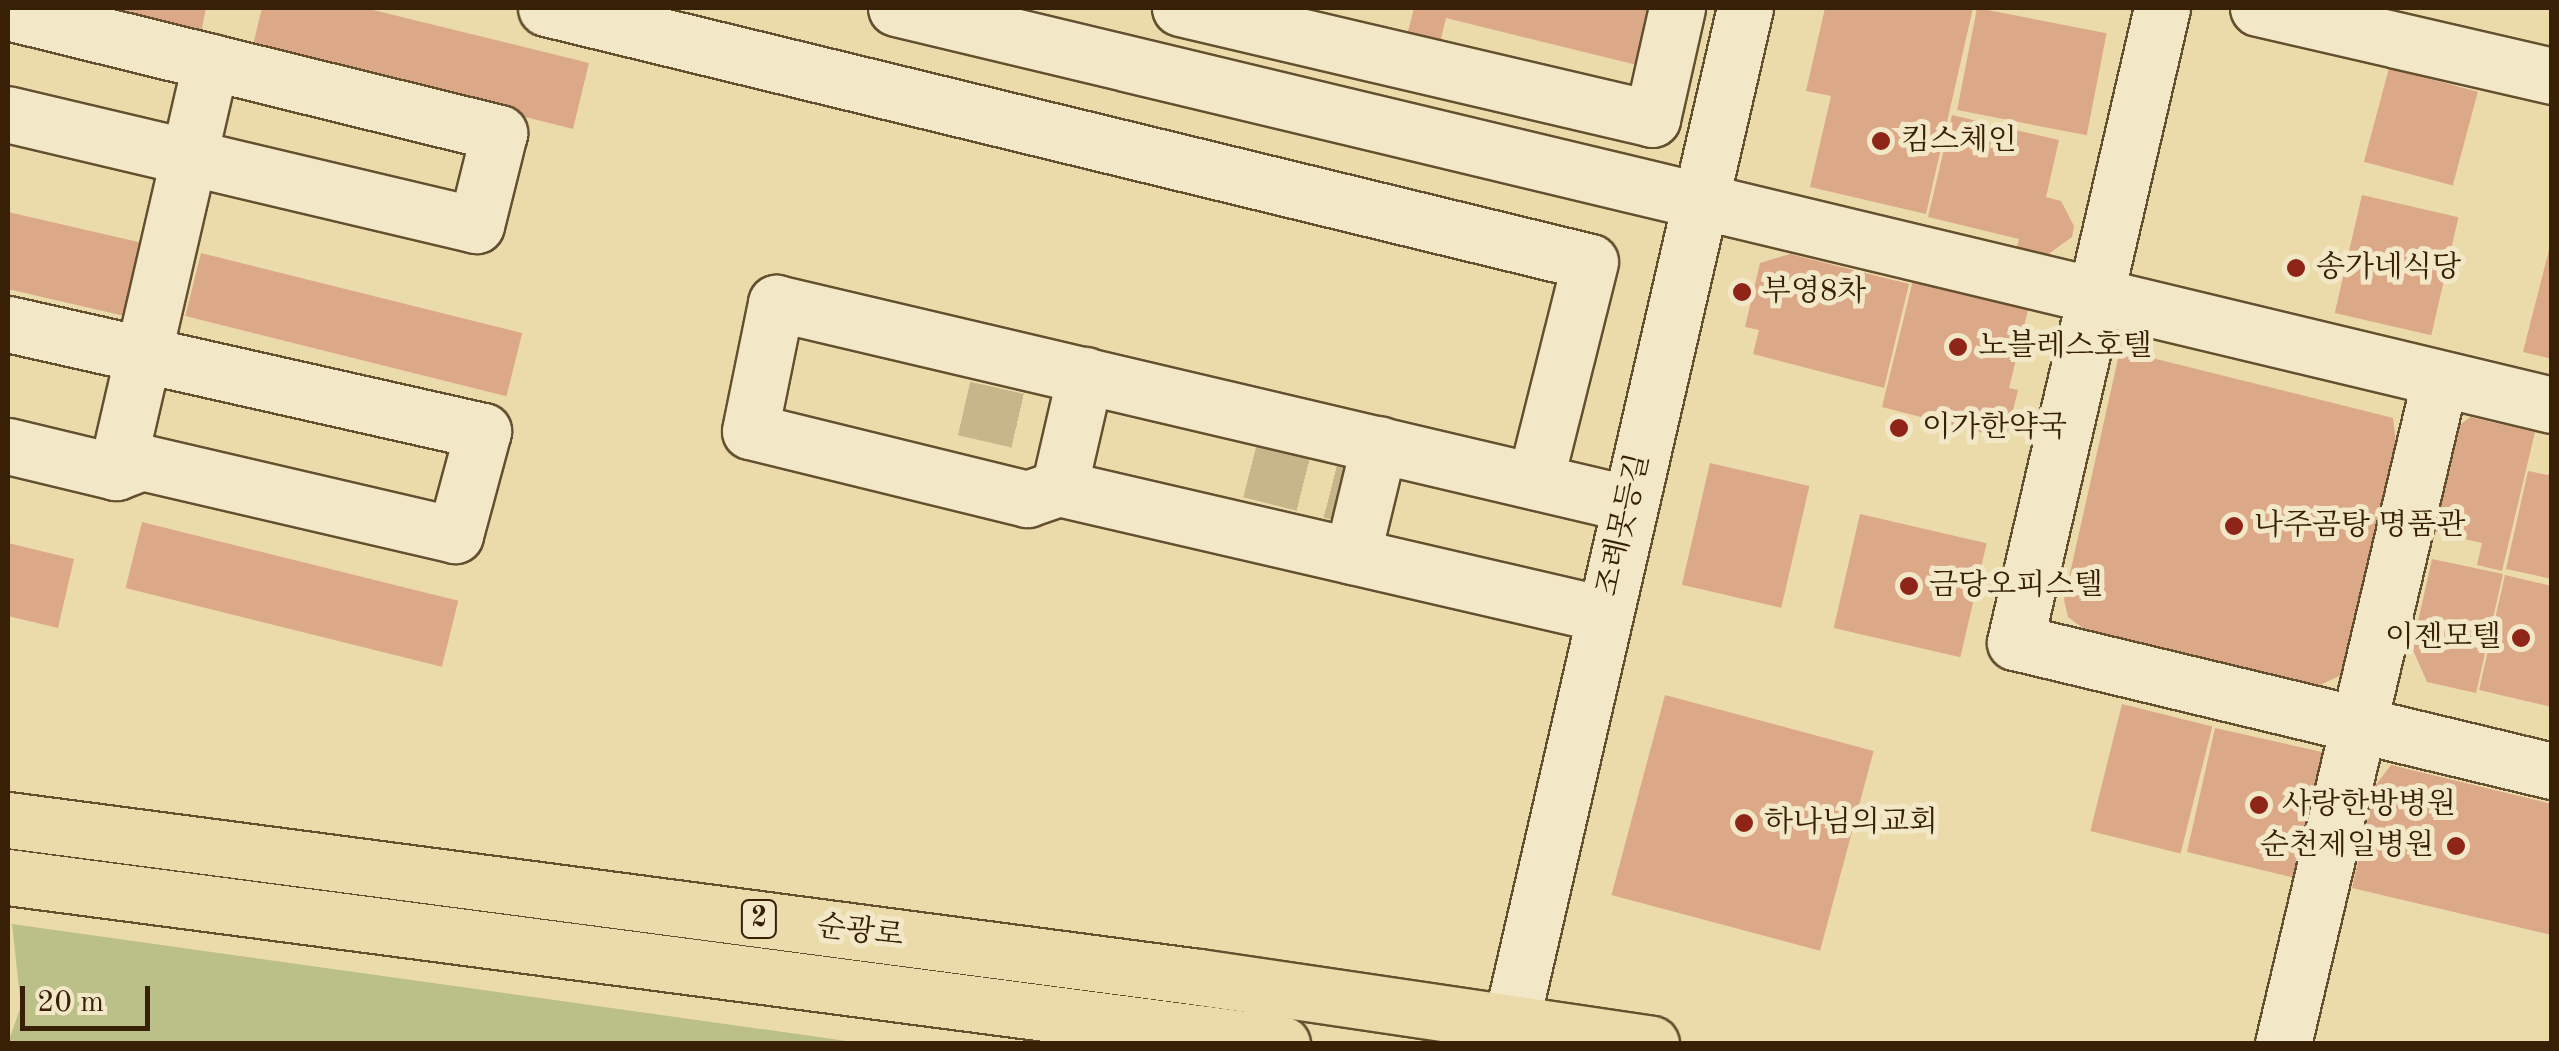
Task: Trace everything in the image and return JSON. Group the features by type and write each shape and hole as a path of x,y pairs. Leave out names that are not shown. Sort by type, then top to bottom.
{"main road":[{"name":"순광로","path":"8,820 1508,1033 1651,1044"},
{"name":"순광로","path":"8,877 1282,1044"}],"street":[{"path":"546,8 1590,262 1536,481"},
{"path":"896,8 2552,405"},
{"path":"1180,8 1652,119 1677,8"},
{"name":"조례못등길","path":"1508,1033 1746,8"},
{"path":"2162,8 2015,642 2552,771"},
{"path":"2258,8 2552,76"},
{"path":"8,12 499,133 476,225 8,114"},
{"path":"116,472 211,62"},
{"path":"1603,614 1059,488 1027,499 750,431 776,303 1630,504"},
{"path":"8,324 483,431 456,535 142,462 116,472 8,446"},
{"path":"1059,488 1057,429 1085,374"},
{"path":"2283,1044 2440,379"},
{"path":"1352,556 1355,497 1378,444"}],"green space":[{"path":"12,924 861,1043 8,1043 21,1006"}],"building":[{"path":"96,8 206,8 201,33"},
{"path":"262,8 365,8 589,63 573,129 252,49"},
{"path":"1414,8 1651,8 1637,65 1446,18 1438,51 1405,43"},
{"name":"킴스체인","path":"1825,8 1973,8 1926,214 1810,187 1831,96 1806,91"},
{"path":"1977,8 2107,33 2087,135 1957,110"},
{"path":"2389,68 2478,92 2453,186 2364,162"},
{"path":"1952,115 2059,140 2046,197 2061,201 2074,226 2072,237 2047,255 2017,247 2019,239 1928,217"},
{"path":"2362,195 2458,217 2431,335 2335,313"},
{"path":"8,212 149,245 132,318 8,289"},
{"path":"2552,238 2552,359 2523,352"},
{"path":"201,253 522,333 506,396 185,316"},
{"path":"1790,254 1909,284 1884,388 1753,354 1759,330 1745,327 1760,263"},
{"name":"노블레스호텔","path":"1914,276 2029,306 2009,388 2018,390 2006,439 1882,407"},
{"path":"2120,350 2393,418 2399,468 2350,671 2320,685 2084,629 2068,617 2064,600"},
{"path":"2470,417 2535,432 2502,571 2477,565 2482,543 2422,529 2442,439"},
{"path":"1710,463 1809,486 1781,608 1682,585"},
{"path":"2552,468 2552,579 2506,569 2528,471 2548,475"},
{"name":"금당오피스텔","path":"1860,514 1987,543 1960,657 1834,628"},
{"path":"142,522 458,601 442,667 126,588"},
{"path":"8,543 74,559 58,628 8,616"},
{"path":"2432,559 2503,574 2476,693 2427,682 2412,648"},
{"name":"이젠모텔","path":"2505,575 2552,586 2552,707 2479,690"},
{"name":"하나님의교회","path":"1665,695 1874,751 1820,951 1611,895"},
{"path":"2122,704 2212,726 2181,854 2090,831"},
{"path":"2215,728 2322,752 2318,770 2329,773 2304,880 2187,852"},
{"name":"순천제일병원","path":"2391,765 2552,804 2552,935 2352,888 2375,786"}],"tunnel":[{"path":"964,408 1043,426"},
{"path":"1250,470 1345,494"}],"place":[{"name":"킴스체인","path":"1881,141"},
{"name":"송가네식당","path":"2296,268"},
{"name":"부영8차","path":"1742,292"},
{"name":"노블레스호텔","path":"1958,347"},
{"name":"이가한약국","path":"1899,428"},
{"name":"나주곰탕 명품관","path":"2234,526"},
{"name":"금당오피스텔","path":"1909,586"},
{"name":"이젠모텔","path":"2521,638"},
{"name":"사랑한방병원","path":"2259,805"},
{"name":"하나님의교회","path":"1744,823"},
{"name":"순천제일병원","path":"2456,846"}]}
